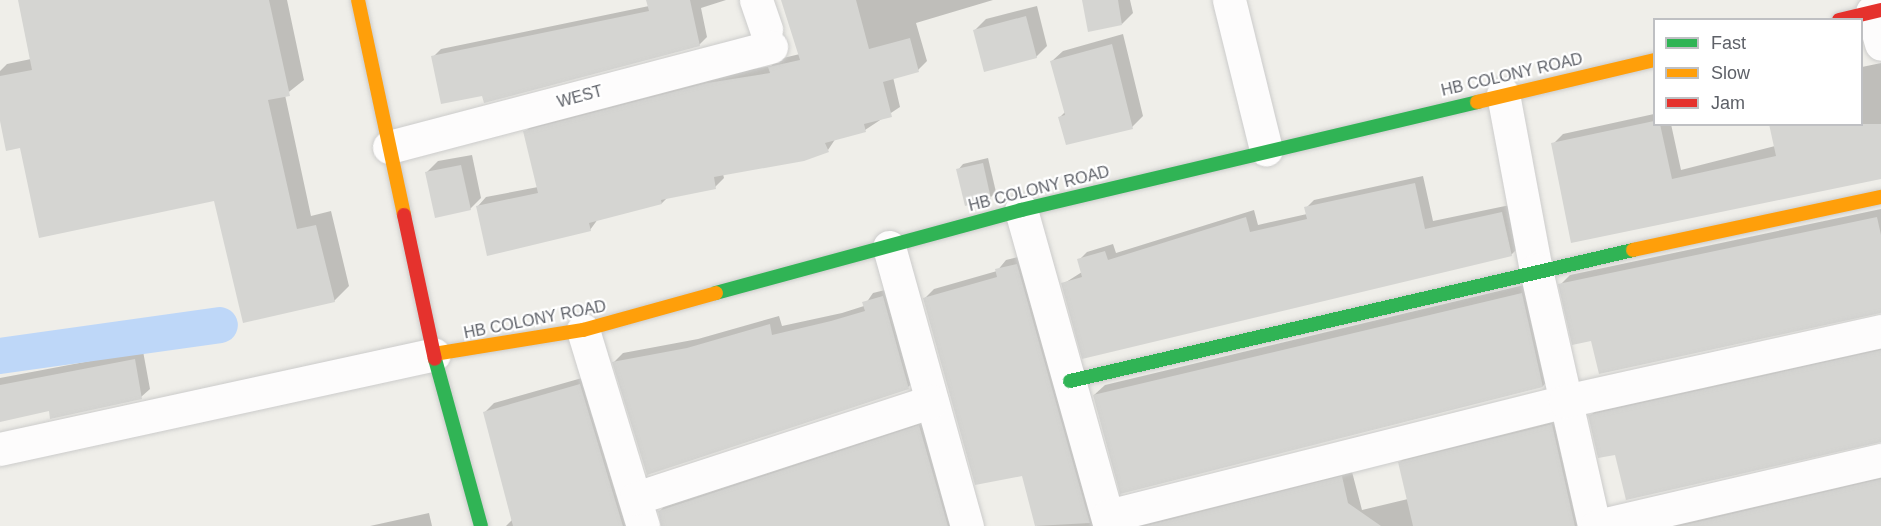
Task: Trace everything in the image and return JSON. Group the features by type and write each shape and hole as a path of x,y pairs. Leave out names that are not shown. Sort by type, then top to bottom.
{"street":[{"path":"358,0 434,354 480,526"},
{"path":"1229,0 1266,150"},
{"path":"1847,18 1876,11 1881,44"},
{"name":"WEST","path":"389,147 764,26"},
{"name":"HB COLONY ROAD","path":"434,354 583,330 1021,210 1266,150 1653,60"},
{"path":"1503,94 1536,270 1596,526 1881,460"},
{"path":"1070,381 1536,270 1881,197"},
{"path":"1021,210 1109,521 1565,401 1881,331"},
{"path":"889,247 965,526"},
{"path":"583,330 640,512 932,401"},
{"path":"0,449 434,354"}],"building":[{"path":"18,0 269,0 290,96 268,100 297,229 316,225 335,302 243,323 214,201 39,238 20,148 6,151 0,121 0,76 32,70"},
{"path":"646,0 690,0 700,46 484,103 482,96 441,104 431,56 649,11"},
{"path":"781,0 856,0 869,49 910,38 919,72 883,82 892,117 864,124 866,132 825,143 829,152 804,161 714,177 716,189 661,200 662,204 589,223 591,231 487,256 476,206 538,193 523,131 707,83 770,73 768,67 800,60"},
{"path":"1082,0 1118,0 1122,25 1088,32"},
{"path":"1026,16 1037,58 984,72 973,30"},
{"path":"1112,44 1133,129 1066,145 1058,117 1065,115 1050,61"},
{"path":"1653,121 1653,126 1660,126 1672,179 1776,156 1769,126 1881,124 1881,179 1571,243 1551,143"},
{"path":"983,163 991,199 965,206 956,169"},
{"path":"461,165 471,210 435,218 425,172"},
{"path":"1415,183 1425,229 1502,212 1512,256 1082,359 1061,283 1082,277 1077,259 1105,251 1108,260 1246,217 1250,232 1307,219 1304,207"},
{"path":"1877,217 1881,235 1881,313 1599,374 1591,341 1572,345 1558,284"},
{"path":"1017,264 1090,523 1035,526 1022,476 975,485 923,298 997,277 995,269"},
{"path":"1522,293 1543,387 1120,494 1093,395"},
{"path":"883,296 909,389 647,475 612,362 687,348 770,324 772,335 831,321 865,311 862,302"},
{"path":"1881,350 1881,442 1626,500 1615,455 1598,458 1588,415"},
{"path":"135,359 142,399 50,419 49,411 0,422 0,385"},
{"path":"580,384 623,526 513,526 483,412"},
{"path":"1552,424 1575,526 1413,526 1398,462"},
{"path":"919,425 948,526 661,526 658,511"},
{"path":"1342,476 1348,503 1381,526 1145,526"},
{"path":"1881,479 1881,526 1680,526"}],"waterway":[{"path":"0,356 220,325"}],"traffic: fast":[{"path":"716,293 1021,210 1477,102"},
{"path":"1070,381 1633,250"},
{"path":"435,359 481,526"}],"traffic: slow":[{"path":"358,0 404,215"},
{"path":"1477,102 1653,60"},
{"path":"1633,250 1881,197"},
{"path":"434,354 583,330 716,293"}],"traffic: jam":[{"path":"1847,18 1881,10"},
{"path":"404,215 435,359"}]}
